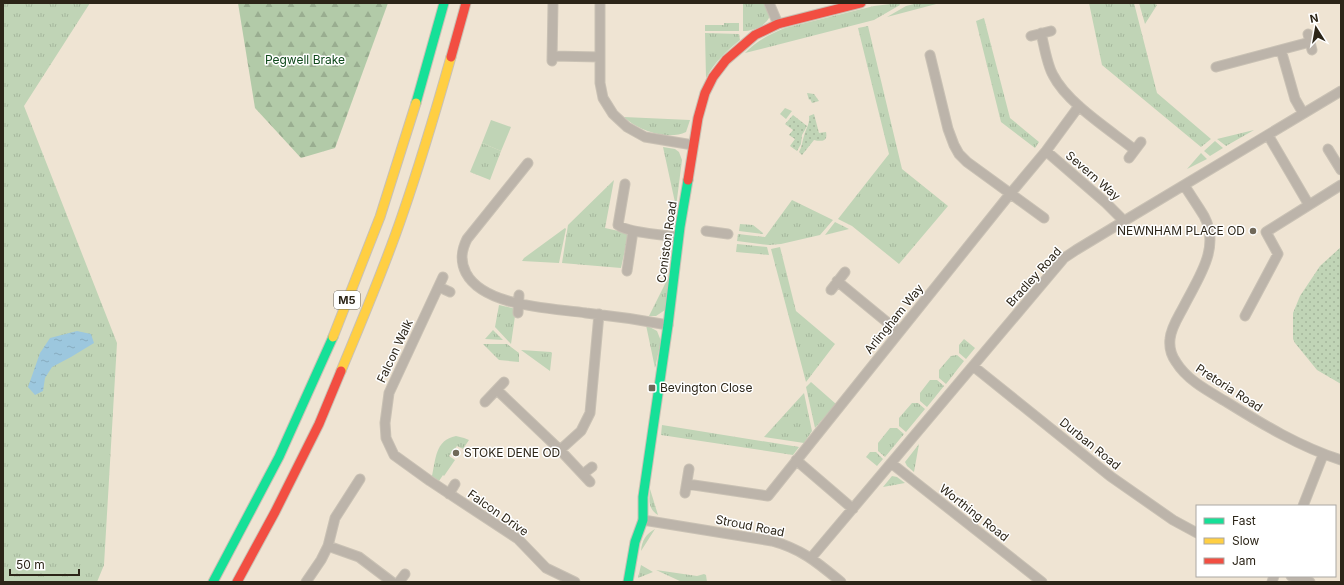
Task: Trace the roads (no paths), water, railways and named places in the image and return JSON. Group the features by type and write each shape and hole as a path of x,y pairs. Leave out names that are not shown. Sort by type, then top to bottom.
{"main road":[{"name":"M5","path":"213,582 256,503 299,416 348,299 380,216 418,97 444,3"},
{"name":"M5","path":"237,582 275,512 319,424 370,301 402,217 439,99 466,3"},
{"name":"Coniston Road","path":"628,582 635,542 643,520 642,497 668,325 678,238 701,103 713,77 721,66 742,44 755,35 778,24 862,3"}],"street":[{"path":"553,3 552,59 600,57"},
{"path":"600,3 600,83 603,98 613,114 627,127 645,137 693,145"},
{"path":"769,3 778,24"},
{"path":"1032,36 1051,31"},
{"path":"1041,33 1052,74 1061,89 1079,106 1138,146 1129,158"},
{"path":"1216,67 1310,42"},
{"path":"1281,50 1295,99 1303,113"},
{"path":"930,55 948,129 959,154 967,162 1044,218"},
{"name":"Bradley Road","path":"812,558 1064,258 1124,220 1184,186 1341,91"},
{"name":"Arlingham Way","path":"687,484 768,496 1046,151 1079,106"},
{"path":"1268,135 1309,205"},
{"path":"1328,149 1341,170"},
{"name":"Severn Way","path":"1046,151 1124,220"},
{"path":"528,163 468,239 462,249 461,259 470,281 478,288 498,298 519,304 599,314 668,325"},
{"path":"513,164 521,171"},
{"path":"625,184 618,225 633,230 678,238"},
{"name":"Pretoria Road","path":"1184,186 1204,217 1210,237 1210,247 1202,270 1173,327 1170,339 1170,351 1176,363 1187,376 1202,387 1279,433 1323,455 1341,460"},
{"path":"1245,316 1278,254 1266,232 1341,186"},
{"path":"627,271 633,230"},
{"path":"706,231 728,234"},
{"path":"830,290 845,272"},
{"name":"Falcon Walk","path":"430,481 394,455 386,438 385,423 389,393 443,277"},
{"path":"837,281 899,332"},
{"path":"439,287 450,292"},
{"path":"560,450 581,431 590,413 599,314"},
{"name":"Durban Road","path":"973,366 1110,476 1173,520 1196,532"},
{"path":"484,402 504,382"},
{"path":"497,390 560,450 590,482"},
{"path":"1303,505 1323,455"},
{"path":"796,460 853,509"},
{"name":"Worthing Road","path":"891,463 1042,582"},
{"path":"583,474 592,466"},
{"path":"685,493 689,469"},
{"path":"306,582 321,560 328,546 335,518 360,480"},
{"name":"Falcon Drive","path":"430,481 518,539 546,568 573,582"},
{"name":"Falcon Drive","path":"449,494 455,484"},
{"name":"Stroud Road","path":"643,520 772,541 797,549 812,558 841,582"},
{"path":"328,546 359,558 392,582"},
{"path":"398,582 405,574"},
{"path":"1294,577 1310,582"}],"water":[{"path":"77,331 91,334 94,343 52,367 45,378 43,391 35,395 28,387 40,353 50,338"}],"place":[{"name":"NEWNHAM PLACE OD","path":"1253,231"},
{"name":"Bevington Close","path":"652,388"},
{"name":"STOKE DENE OD","path":"456,453"}],"park label":[{"name":"Pegwell Brake","path":"305,60"}]}
